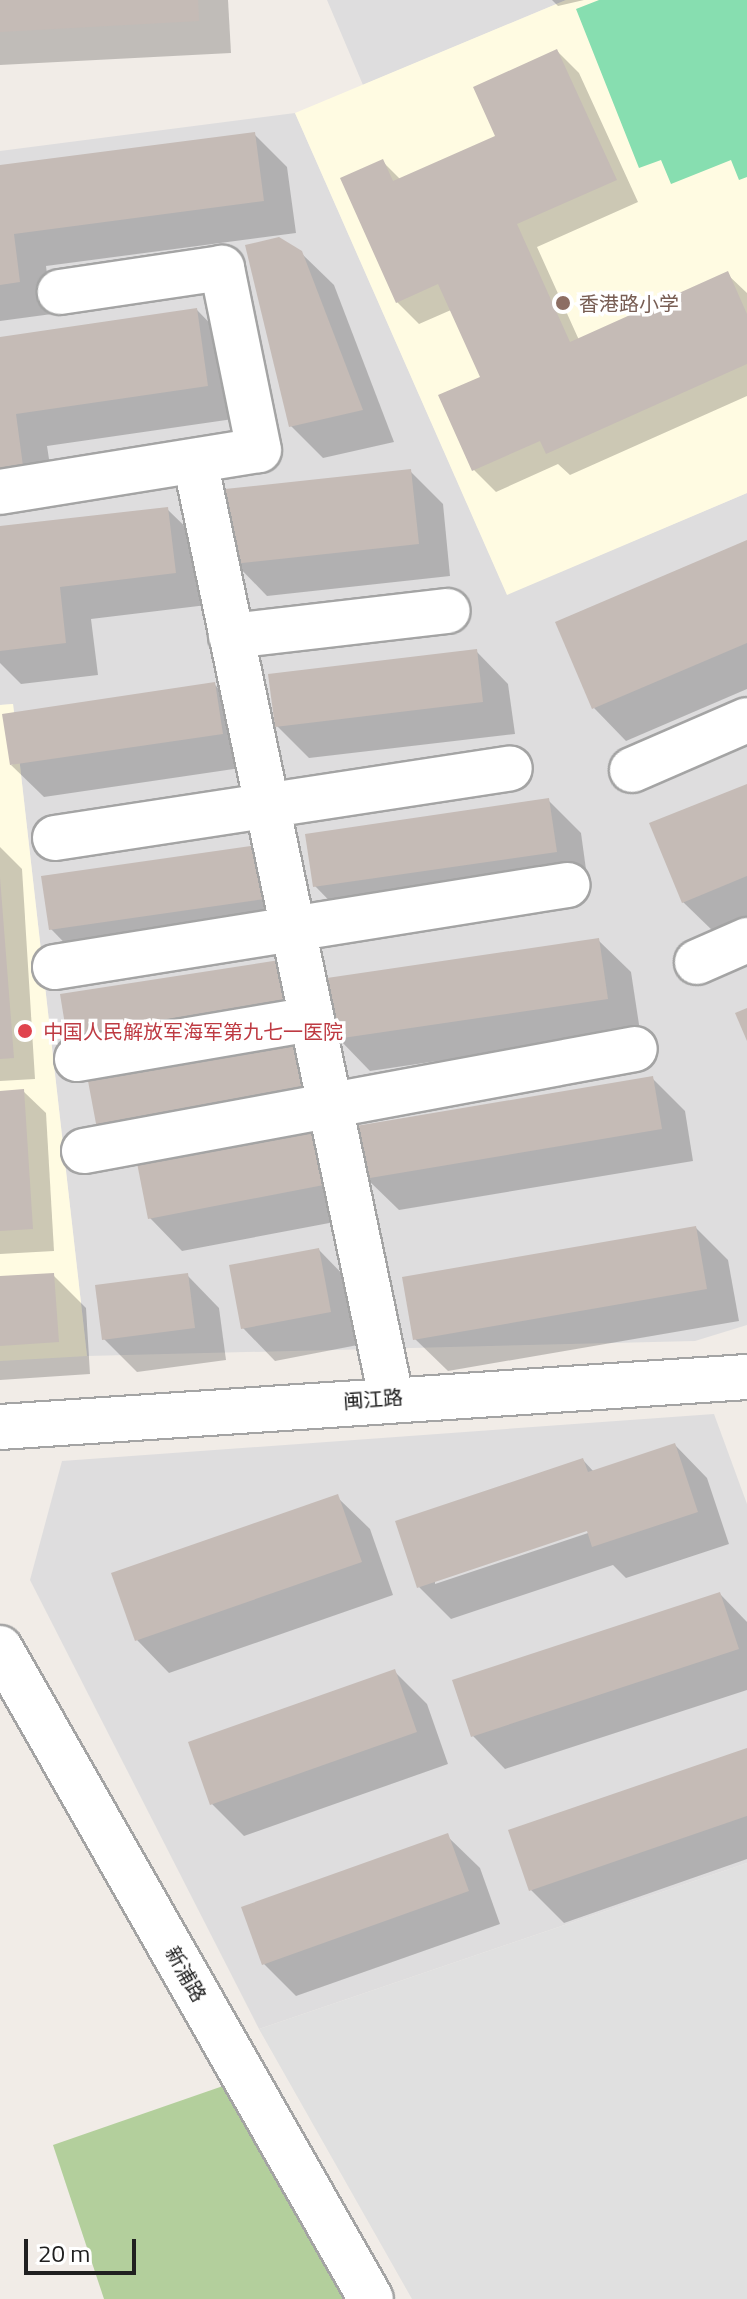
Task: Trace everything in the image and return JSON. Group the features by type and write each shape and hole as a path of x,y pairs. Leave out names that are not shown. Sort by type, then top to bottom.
{"street":[{"path":"0,492 259,450 222,268 60,292"},
{"path":"195,461 391,1397"},
{"path":"231,636 448,611"},
{"path":"632,770 747,720"},
{"path":"55,838 267,808 510,768"},
{"path":"55,967 567,885"},
{"path":"697,962 747,940"},
{"path":"77,1059 311,1019"},
{"path":"84,1151 635,1049"},
{"name":"闽江路","path":"0,1427 391,1397 744,1388"},
{"name":"新浦路","path":"0,1648 371,2299"}],"shaded area":[{"path":"327,0 566,0 363,85"},
{"name":"香港路小学","path":"566,0 747,0 747,493 507,595 295,113"},
{"path":"295,113 507,594 747,493 747,1325 695,1341 87,1356 13,704 0,705 0,151"},
{"name":"中国人民解放军海军第九七一医院","path":"13,704 87,1356 0,1361 0,705"},
{"path":"714,1414 747,1504 747,1863 259,2029 30,1580 62,1461"},
{"path":"747,1863 747,2299 412,2299 259,2029"}],"green space":[{"path":"599,0 747,0 747,177 739,180 731,160 671,184 661,160 639,168 576,9"},
{"path":"223,2086 343,2299 104,2299 53,2145"}],"building":[{"path":"0,0 198,0 199,21 0,32"},
{"path":"557,49 617,180 517,224 570,342 728,271 747,314 747,364 546,454 540,441 472,471 438,395 480,377 438,284 396,303 340,178 383,159 393,181 495,136 473,87"},
{"path":"255,132 264,201 14,234 20,282 0,285 0,165"},
{"path":"279,237 302,251 363,410 289,427 245,245"},
{"path":"197,308 208,386 16,414 23,466 0,469 0,337"},
{"path":"411,469 419,544 233,564 225,489"},
{"path":"168,507 176,573 60,587 66,643 0,651 0,526"},
{"path":"747,540 747,643 592,709 555,622"},
{"path":"477,649 483,702 275,727 268,674"},
{"path":"215,682 223,734 10,765 2,714"},
{"path":"747,784 747,876 682,903 649,823"},
{"path":"549,798 557,852 313,887 305,834"},
{"path":"271,843 279,897 49,930 41,876"},
{"path":"0,877 14,1058 0,1059"},
{"path":"599,938 608,999 336,1039 327,978"},
{"path":"286,959 294,1008 68,1043 60,994"},
{"path":"747,1008 747,1041 735,1013"},
{"path":"302,1045 310,1093 97,1129 88,1081"},
{"path":"653,1076 662,1129 364,1179 356,1126"},
{"path":"24,1089 33,1229 0,1231 0,1091"},
{"path":"319,1128 329,1184 148,1219 137,1163"},
{"path":"696,1226 707,1289 413,1340 402,1277"},
{"path":"319,1248 331,1312 241,1329 229,1265"},
{"path":"54,1273 59,1342 0,1346 0,1276"},
{"path":"188,1273 195,1328 102,1340 95,1285"},
{"path":"675,1443 698,1512 592,1547 587,1531 417,1588 395,1521 583,1458 588,1472"},
{"path":"338,1494 362,1562 135,1641 111,1573"},
{"path":"720,1592 739,1649 471,1737 452,1680"},
{"path":"395,1669 417,1732 210,1805 188,1742"},
{"path":"747,1748 747,1816 529,1891 508,1830"},
{"path":"448,1833 469,1891 262,1965 241,1907"}],"place":[{"name":"香港路小学","path":"563,303"},
{"name":"中国人民解放军海军第九七一医院","path":"25,1031"}]}
